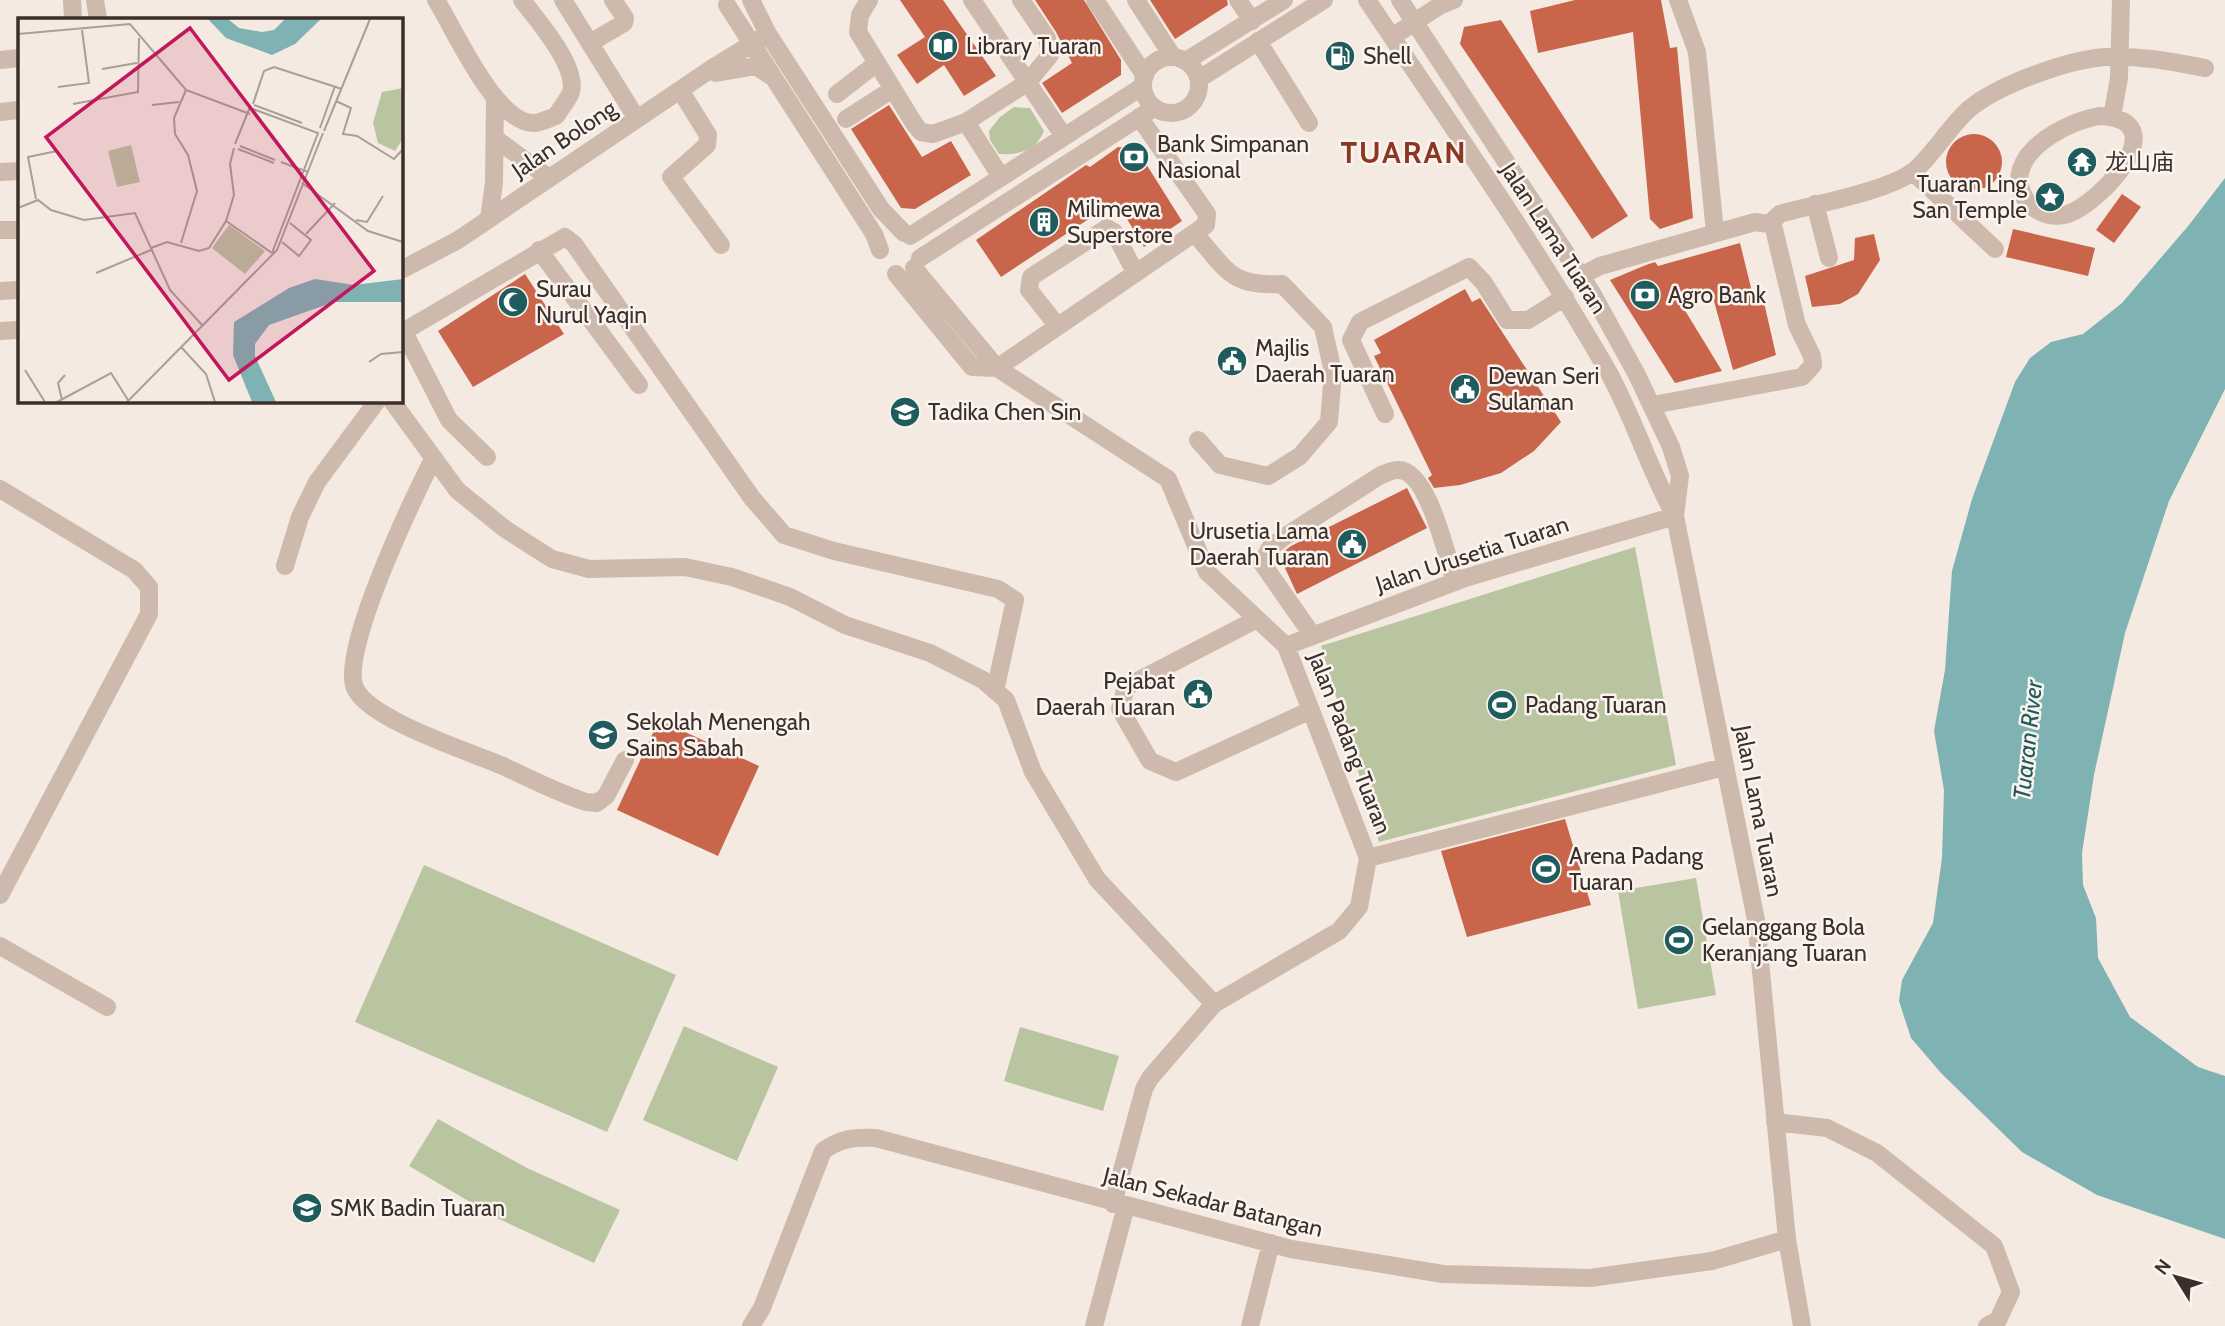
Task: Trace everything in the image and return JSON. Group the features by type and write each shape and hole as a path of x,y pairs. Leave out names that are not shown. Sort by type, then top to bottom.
{"street":[{"path":"72,0 73,18"},
{"path":"95,0 98,18"},
{"path":"436,0 495,99 517,118 535,123 556,116 571,92 571,75 563,57 522,0"},
{"path":"564,0 637,119"},
{"path":"590,43 624,23 625,19 613,0"},
{"path":"728,8 749,0 881,209 918,245 917,263"},
{"path":"869,0 860,15 858,32 921,132 933,134 966,122 1028,82 1050,55 1047,38 1027,2"},
{"path":"972,0 1063,135"},
{"path":"997,368 1056,324 1206,225 1207,214 1146,112 1144,81 1095,0"},
{"path":"728,8 874,234 885,268 896,274 917,263 1146,112 1171,113 1189,107 1199,91 1199,79 1180,59 1136,0"},
{"path":"1238,0 1252,21"},
{"path":"880,250 885,239 907,234 1001,177 1144,81 1156,62 1180,59 1252,21 1284,0"},
{"path":"1199,79 1324,0"},
{"name":"Jalan Lama Tuaran","path":"1367,0 1565,298 1608,370 1654,478 1675,516 1756,920 1787,1239 1802,1326"},
{"name":"Jalan Lama Tuaran","path":"1400,0 1581,276 1653,405 1680,475 1675,516"},
{"path":"1414,0 1446,3"},
{"path":"1678,0 1697,52 1715,232"},
{"path":"2112,117 2118,95 2121,0"},
{"path":"1392,37 1446,3"},
{"path":"704,73 729,51 737,35 728,8"},
{"name":"Jalan Bolong","path":"402,269 458,240 704,73 768,34"},
{"path":"1258,41 1309,123"},
{"path":"1769,224 1780,214 1895,181 1913,172 1947,129 1994,93 2015,82 2088,60 2119,57 2205,68"},
{"path":"0,60 18,58"},
{"path":"837,94 877,63"},
{"path":"704,73 756,66 774,78"},
{"path":"846,119 893,89"},
{"path":"680,90 708,135 707,145 671,177 721,245"},
{"path":"489,219 496,139 495,99"},
{"path":"0,112 18,110"},
{"path":"2112,117 2132,131 2134,142 2127,164 2118,176 2074,212 2059,217 2046,216 2032,206 2022,194 2018,180 2029,155 2064,128 2088,118 2112,117"},
{"path":"966,122 1001,177"},
{"path":"496,139 549,178"},
{"path":"0,172 18,171"},
{"path":"1913,172 1995,249"},
{"path":"1815,204 1829,258"},
{"path":"1581,276 1600,266 1755,222 1769,224 1776,235 1797,325 1812,356 1813,365 1809,372 1802,377 1653,405"},
{"path":"1056,324 1029,290 1031,277 1107,228 1114,232 1135,272"},
{"path":"0,230 18,230"},
{"path":"1194,233 1237,280 1258,285 1282,284 1323,327 1333,372 1329,422 1300,456 1268,476 1220,466 1198,440"},
{"path":"487,457 449,421 402,332 538,250 565,237 574,244 752,498 784,535 834,551 998,589 1015,600 995,691"},
{"path":"538,250 639,385"},
{"name":"Jalan Padang Tuaran","path":"917,263 997,368 1168,478 1207,572 1286,646 1368,858 1359,907 1339,931 1214,1003 1144,1088 1094,1326"},
{"path":"1385,414 1352,340 1360,322 1469,267 1484,283 1507,320 1528,320 1565,298"},
{"name":"Jalan Padang Tuaran","path":"896,274 972,367 997,368"},
{"path":"0,291 18,289"},
{"path":"0,331 18,330"},
{"path":"285,566 300,517 317,482 376,402"},
{"path":"392,402 457,490 505,529 552,559 589,569 685,567 732,577 790,597 845,625 930,653 983,680 1006,701 1033,772 1097,879 1214,1003"},
{"path":"433,459 398,529 373,601 352,664 355,688 370,706 434,739 586,802 597,803 606,796 625,760"},
{"path":"1313,636 1262,563 1270,548 1284,537 1381,475 1397,470 1404,471 1426,493 1455,582"},
{"path":"0,489 134,570 149,587 149,614 0,895"},
{"name":"Jalan Urusetia Tuaran","path":"1286,646 1455,582 1675,516"},
{"path":"1257,619 1126,687 1120,709 1150,761 1176,772 1311,710"},
{"path":"1368,858 1724,767"},
{"path":"0,946 107,1007"},
{"path":"1775,1122 1827,1128 1877,1153 1994,1246 2011,1292 1998,1320 1987,1326"},
{"name":"Jalan Sekadar Batangan","path":"751,1326 762,1307 823,1151 840,1139 876,1138 1119,1205 1271,1243 1443,1274 1590,1278 1712,1261 1787,1239"},
{"path":"1250,1326 1271,1243"}],"green space":[{"path":"1014,107 1030,108 1044,131 1032,147 1013,154 999,154 990,140 989,131 1000,117"},
{"name":"Padang Tuaran","path":"1635,547 1676,765 1379,842 1321,646"},
{"path":"424,865 676,975 607,1132 355,1022"},
{"path":"1696,878 1716,995 1638,1009 1618,891"},
{"path":"684,1026 778,1067 737,1161 643,1120"},
{"path":"1020,1027 1119,1056 1103,1111 1004,1081"},
{"path":"438,1119 527,1168 620,1210 594,1263 499,1219 409,1166"}],"water":[{"name":"Tuaran River","path":"2225,178 2225,389 2169,501 2125,633 2094,775 2082,853 2083,885 2096,918 2098,958 2130,1017 2198,1067 2225,1076 2225,1239 2097,1195 2022,1152 1941,1073 1911,1038 1899,1001 1902,980 1933,923 1942,858 1944,790 1934,731 1945,670 1952,571 1972,499 2015,382 2030,358 2051,342 2083,334 2122,303 2189,225"}],"building":[{"name":"Library Tuaran","path":"900,0 943,0 996,76 964,96 944,65 917,84 897,55 925,37"},
{"path":"1035,0 1084,0 1121,60 1121,75 1062,113 1042,83 1072,63"},
{"path":"1150,0 1227,0 1228,5 1175,39"},
{"path":"1575,0 1661,0 1670,48 1677,47 1693,218 1660,229 1650,219 1633,32 1538,53 1530,11"},
{"path":"1501,20 1628,216 1592,239 1460,44 1464,27"},
{"path":"889,105 922,157 951,141 971,175 915,209 901,208 851,129"},
{"path":"1974,134 1994,142 2002,162 1994,182 1974,190 1954,182 1946,162 1954,142"},
{"path":"1118,147 1136,148 1182,221 1144,247 1116,201 1001,277 976,240 1086,165 1090,167"},
{"path":"2122,194 2141,207 2114,243 2096,230"},
{"path":"2013,229 2095,248 2088,276 2006,257"},
{"path":"1874,234 1880,260 1858,294 1840,304 1812,307 1805,276 1854,260 1855,238"},
{"path":"1740,243 1754,300 1763,298 1776,355 1733,370 1712,294 1681,304 1722,371 1675,383 1610,280 1655,262 1658,266"},
{"name":"Surau Nurul Yaqin","path":"525,274 564,334 473,387 438,331"},
{"name":"Dewan Seri Sulaman","path":"1465,289 1472,302 1480,298 1561,422 1534,451 1501,473 1460,485 1434,488 1428,478 1432,475 1374,356 1381,353 1374,340"},
{"path":"1407,488 1427,528 1297,594 1279,555 1291,546"},
{"path":"659,720 759,766 718,856 617,810"},
{"path":"1565,819 1591,905 1467,937 1441,851"}],"place":[{"name":"Library Tuaran","path":"943,46"},
{"name":"Shell","path":"1340,56"},
{"name":"Bank Simpanan Nasional","path":"1134,157"},
{"name":"龙山庙","path":"2082,162"},
{"name":"Tuaran Ling San Temple","path":"2050,197"},
{"name":"Milimewa Superstore","path":"1044,222"},
{"name":"Agro Bank","path":"1645,295"},
{"name":"Surau Nurul Yaqin","path":"513,302"},
{"name":"Majlis Daerah Tuaran","path":"1232,361"},
{"name":"Dewan Seri Sulaman","path":"1465,389"},
{"name":"Tadika Chen Sin","path":"905,412"},
{"name":"Urusetia Lama Daerah Tuaran","path":"1352,544"},
{"name":"Pejabat Daerah Tuaran","path":"1198,694"},
{"name":"Padang Tuaran","path":"1502,705"},
{"name":"Sekolah Menengah Sains Sabah","path":"603,735"},
{"name":"Arena Padang Tuaran","path":"1546,869"},
{"name":"Gelanggang Bola Keranjang Tuaran","path":"1679,940"},
{"name":"SMK Badin Tuaran","path":"307,1208"}],"district":[{"name":"TUARAN","path":"1404,153"}]}
